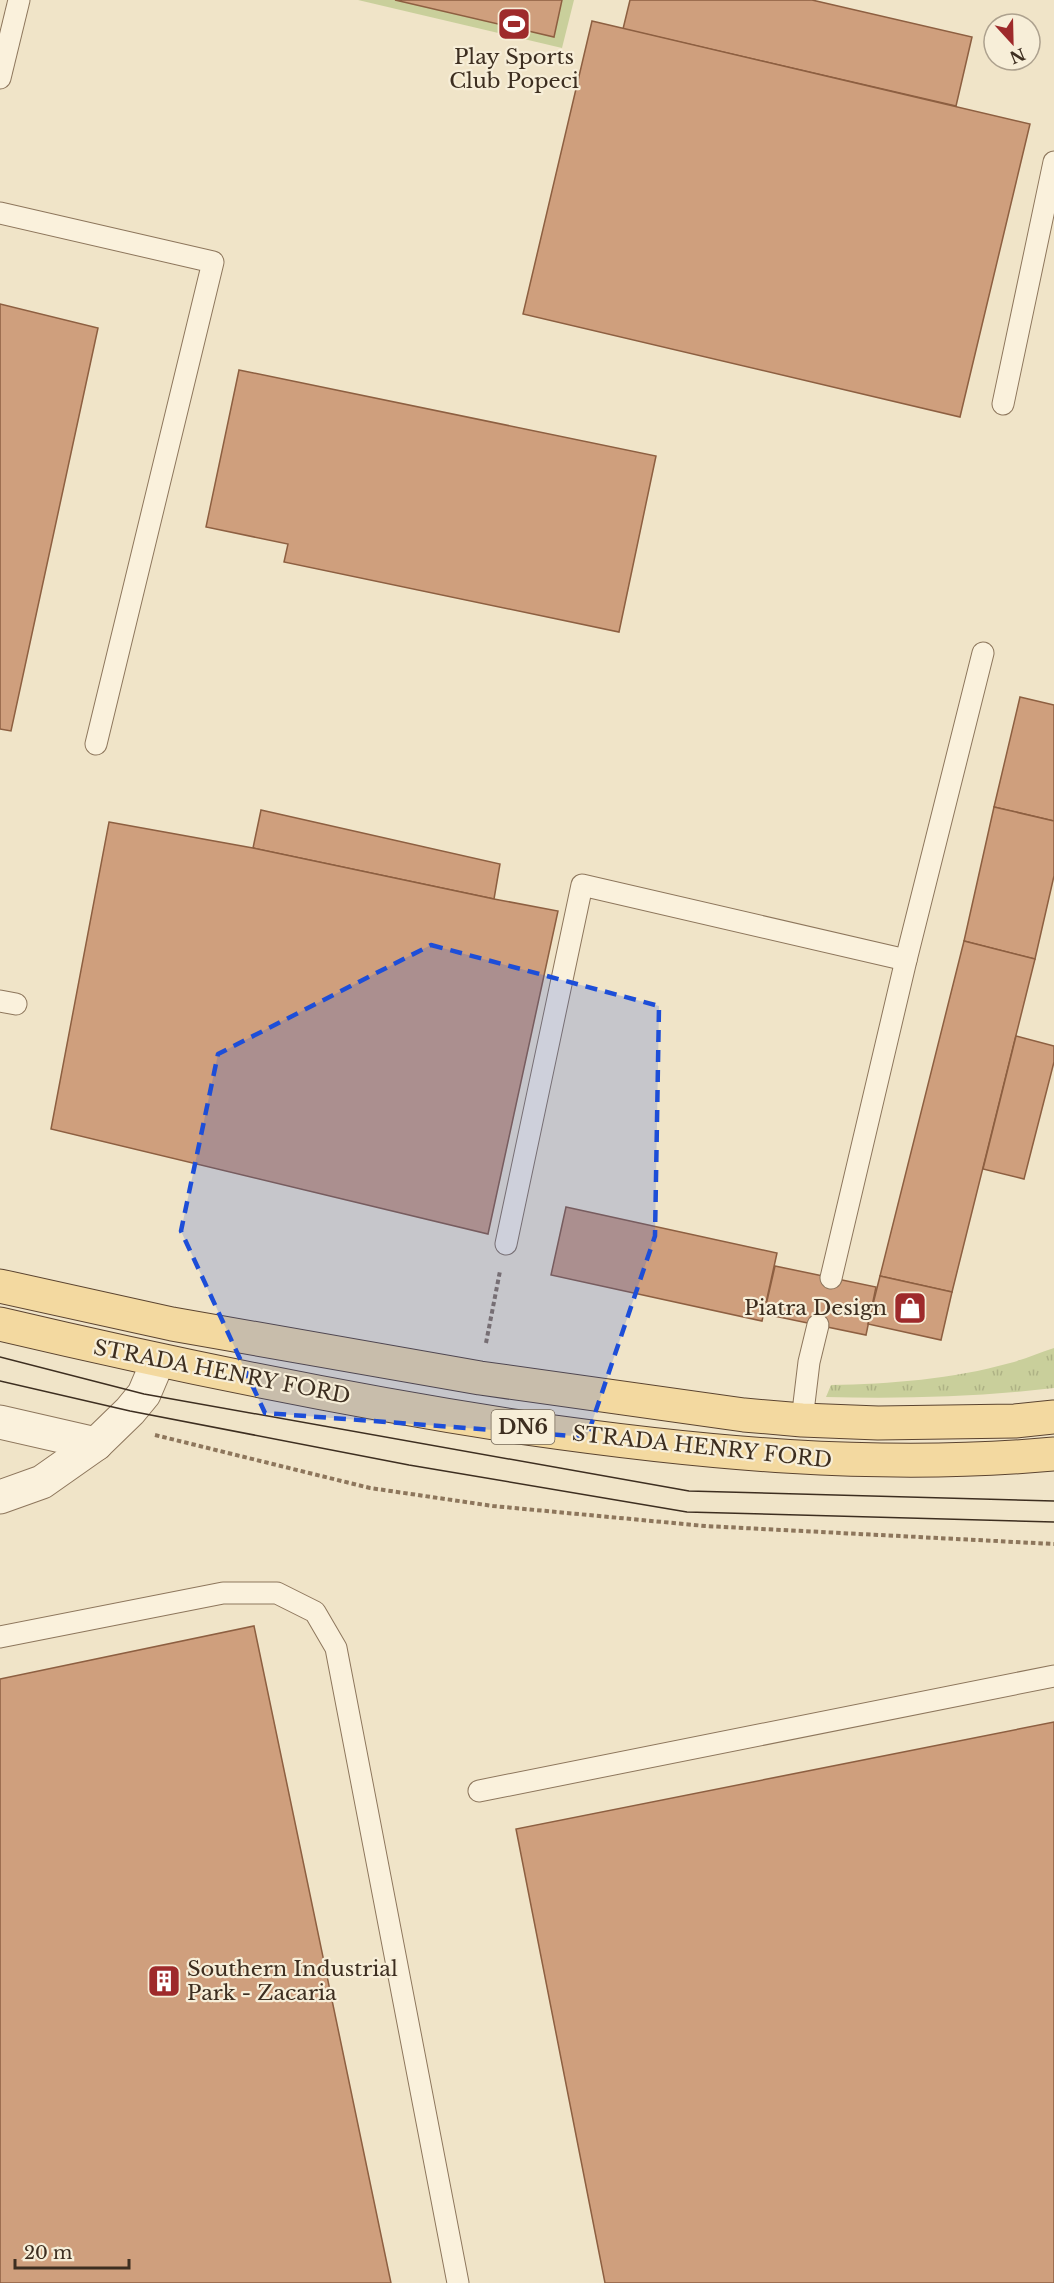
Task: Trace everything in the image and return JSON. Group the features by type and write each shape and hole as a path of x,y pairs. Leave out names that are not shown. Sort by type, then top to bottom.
{"main road":[{"name":"STRADA HENRY FORD","path":"0,1286 172,1324 480,1378 732,1413 802,1420 878,1423 1015,1421 1054,1417"},
{"name":"STRADA HENRY FORD","path":"0,1324 158,1361 466,1419 603,1439 850,1461 1054,1455"}],"street":[{"path":"0,1497 42,1482 106,1435 144,1394 158,1361"},
{"path":"0,1422 106,1435"}],"lane":[{"path":"0,78 19,0"},
{"path":"1003,404 1054,162"},
{"path":"0,213 213,262 96,744"},
{"path":"831,1278 906,960 983,653"},
{"path":"506,1244 582,885 906,960"},
{"path":"802,1420 809,1362 818,1325"},
{"path":"0,1637 223,1593 277,1593 315,1612 336,1648 458,2283"},
{"path":"479,1791 1054,1676"}],"path":[{"path":"480,1378 506,1244"},
{"path":"106,1435 216,1452 370,1488 493,1506 705,1526 1054,1544"}],"highlighted area":[{"path":"431,945 659,1006 655,1236 587,1437 265,1413 181,1231 218,1054"}],"green space":[{"name":"Play Sports Club Popeci","path":"358,0 574,0 562,48"},
{"path":"1054,1348 1054,1388 940,1397 826,1397 831,1385 899,1382 944,1377 1016,1361"}],"building":[{"path":"395,0 562,0 554,37"},
{"path":"630,0 812,0 972,37 956,106 623,29"},
{"path":"592,21 1030,124 960,417 523,314"},
{"path":"0,304 98,328 11,731 0,729"},
{"path":"239,370 656,456 619,632 284,562 288,544 206,527"},
{"path":"1020,697 1054,705 1054,821 994,807"},
{"path":"994,807 1054,821 1054,876 1035,959 964,941"},
{"path":"261,810 500,864 494,899 253,848"},
{"path":"109,822 253,848 558,911 488,1234 51,1129"},
{"path":"964,941 1035,959 952,1292 880,1276"},
{"path":"1016,1036 1054,1046 1054,1062 1024,1179 983,1169"},
{"path":"566,1207 777,1253 762,1321 551,1275"},
{"path":"775,1266 876,1287 866,1335 764,1314"},
{"name":"Piatra Design","path":"880,1276 952,1292 941,1340 868,1324"},
{"name":"Southern Industrial Park - Zacaria","path":"254,1626 391,2283 0,2283 0,1679"},
{"path":"1054,1722 1054,2283 605,2283 516,1829"}],"tram line":[{"path":"0,1357 144,1394 689,1491 1054,1501"},
{"path":"0,1381 130,1411 409,1465 687,1512 1054,1522"}],"place":[{"name":"Play Sports Club Popeci","path":"514,24"},
{"name":"Piatra Design","path":"910,1308"},
{"name":"Southern Industrial Park - Zacaria","path":"164,1981"}]}
